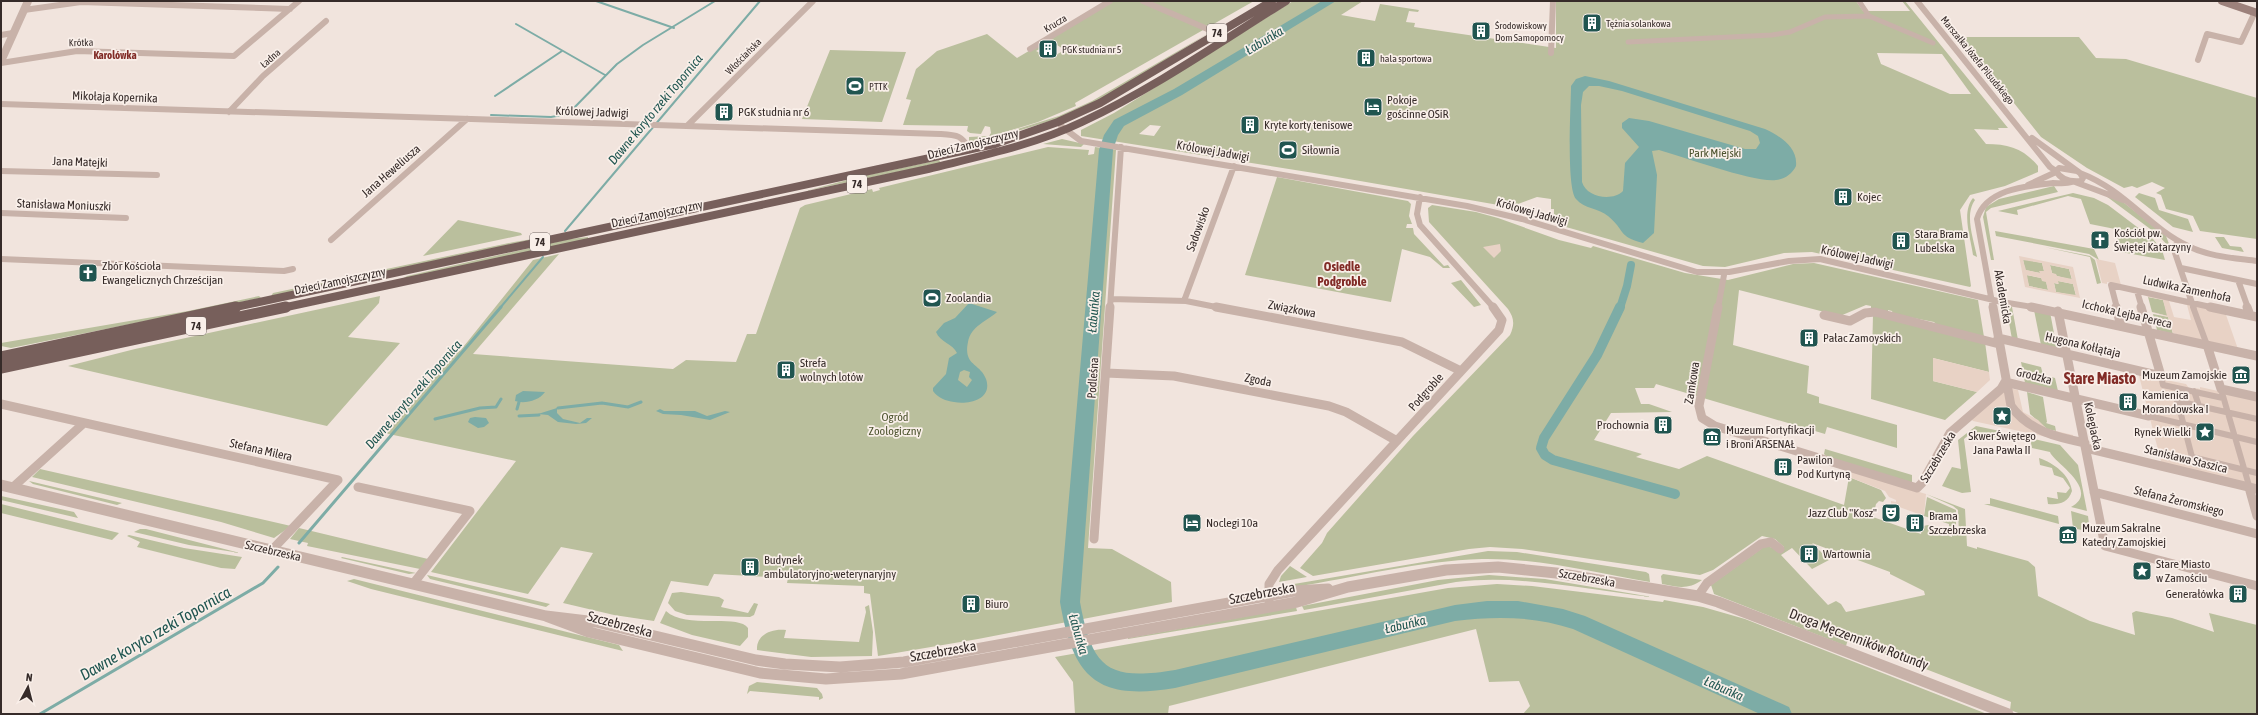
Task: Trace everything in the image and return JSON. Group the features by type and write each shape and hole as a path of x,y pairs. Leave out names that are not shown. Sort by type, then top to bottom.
{"main road":[{"name":"Dzieci Zamojszczyzny","path":"1,356 970,150 1019,136 1058,122 1117,94 1272,1"},
{"name":"Dzieci Zamojszczyzny","path":"1,368 951,164 1013,148 1066,130 1129,98 1286,1"},
{"path":"2222,1 2256,12"}],"street":[{"path":"1,62 28,1"},
{"path":"24,10 80,2 290,9 299,1"},
{"name":"Włościańska","path":"687,126 813,1"},
{"name":"Krucza","path":"1030,49 1110,1"},
{"path":"1143,1 1228,38"},
{"path":"1551,53 1553,1"},
{"path":"1859,1 1869,16"},
{"name":"Marszałka Józefa Piłsudskiego","path":"1917,1 2023,131 2050,167 2062,178 2131,204"},
{"name":"Krótka","path":"1,62 77,51 234,56 290,9"},
{"path":"2198,60 2207,34 2241,42 2256,12"},
{"path":"1628,42 1637,40 1772,35 1790,32 1825,17 1869,16 1933,43"},
{"name":"Ładna","path":"229,112 263,76 326,21"},
{"path":"1,35 13,34"},
{"name":"Mikołaja Kopernika","path":"1,104 229,112"},
{"name":"Królowej Jadwigi","path":"229,112 948,135 964,139 970,150"},
{"name":"Jana Heweliusza","path":"331,240 467,119"},
{"name":"Królowej Jadwigi","path":"1058,122 1078,140 1420,197 1514,217 1689,271 1724,275 1792,260 1813,259 1991,298"},
{"name":"Marszałka Józefa Piłsudskiego","path":"2023,131 2078,172"},
{"name":"Podleśna","path":"1094,539 1111,299 1118,146"},
{"name":"Sadowisko","path":"1184,301 1234,166"},
{"path":"2056,171 2066,168 2107,185 2180,242 2207,253 2257,261"},
{"name":"Jana Matejki","path":"1,171 158,175"},
{"name":"Akademicka","path":"2005,382 1977,214 1980,206 1986,200 2025,187 2056,171"},
{"path":"2073,182 2083,180 2078,172"},
{"name":"Akademicka","path":"2025,187 2073,182"},
{"name":"Podgroble","path":"1269,601 1267,588 1271,579 1499,330 1502,321 1494,307 1420,225 1417,214 1420,197"},
{"name":"Stanisława Moniuszki","path":"1,213 126,218"},
{"path":"2180,242 2173,247 2221,389 2233,436 2252,489 2257,516"},
{"path":"1,259 284,271 293,269"},
{"path":"2181,268 2257,284"},
{"name":"Zamkowa","path":"1724,275 1699,406 1702,418 1716,426 1913,487"},
{"path":"2238,280 2254,316"},
{"name":"Ludwika Zamenhofa","path":"2121,326 2111,285 2254,316"},
{"path":"2137,291 2164,385 2223,398"},
{"name":"Icchoka Lejba Pereca","path":"1991,298 2002,302 2058,311 2257,356"},
{"name":"Związkowa","path":"1111,299 1184,301 1402,342 1461,371"},
{"name":"Kolegiacka","path":"2058,311 2105,546 2257,586"},
{"name":"Hugona Kołłątaja","path":"1824,315 1850,321 1864,313 1875,312 1999,341 2066,353 2161,376"},
{"name":"Zgoda","path":"1106,372 1174,376 1329,406 1346,412 1397,441"},
{"name":"Szczebrzeska","path":"1913,487 1919,487 1922,483 1947,438 1961,423 1996,394 2005,382"},
{"name":"Grodzka","path":"2005,382 2149,416"},
{"name":"Stanisława Staszica","path":"2005,382 2011,406 2024,422 2047,435 2252,489"},
{"path":"2221,389 2257,397"},
{"path":"2194,391 2199,406"},
{"path":"2257,420 2177,400 2192,457 2257,473"},
{"name":"Stefana Milera","path":"1,404 338,480 271,551"},
{"path":"2149,416 2257,442"},
{"path":"6,486 84,423"},
{"name":"Szczebrzeska","path":"6,486 546,616 589,632 695,659 760,674 804,678 845,679 889,675 1050,641 1269,601 1298,602 1348,587 1446,570 1498,567 1545,571 1698,596"},
{"path":"358,487 470,511 413,584"},
{"name":"Stefana Żeromskiego","path":"2094,492 2257,534"},
{"path":"1698,596 1707,582 1761,544 1771,542 1780,549"},
{"name":"Droga Męczenników Rotundy","path":"1698,596 1762,618 2008,714"}],"green space":[{"path":"1113,1 1254,1 1075,103 1076,106 1038,122 972,142 969,141 969,137 989,136 991,133 990,127 985,126 981,134 970,133 967,131 968,126 903,125 911,100 906,99 916,69 937,51 987,34 1017,58","holes":["1052,42 1065,50 1050,58 1036,51"]},
{"name":"Park Miejski","path":"1293,1 1363,1 1341,15 1375,21 1380,4 1419,10 1418,12 1409,11 1406,22 1415,23 1414,27 1556,48 1556,1 1856,1 1863,11 1910,11 1902,1 1905,1 2008,128 1998,128 1999,130 1974,129 1986,144 2009,146 2027,155 2038,166 2038,172 2005,186 1970,195 1960,210 1970,287 1812,252 1784,253 1725,267 1703,266 1559,225 1554,220 1554,209 1551,209 1551,199 1537,197 1510,207 1314,173 1081,136 1081,130 1114,113","holes":["1877,53 1942,54 1971,94 1950,94 1881,64","1150,125 1161,126 1154,136 1139,134"]},
{"path":"1209,33 1106,97 1070,115 978,143 973,143 1059,116 1092,101"},
{"path":"1959,37 2079,37 2096,58 2126,59 2257,98 2257,239 2200,231 2193,216 2166,209 2161,195 2156,193 2165,188 2152,182 2137,188 2132,186 2124,188 2087,168 2041,137 2006,93 2008,93"},
{"name":"PTTK","path":"830,50 906,52 882,122 802,119"},
{"path":"1062,139 1084,144 1081,147 1043,144"},
{"name":"Ogród Zoologiczny","path":"1048,147 1089,150 1088,155 1094,154 1095,147 1116,150 1088,548 1112,549 1171,582 1172,602 978,639 878,656 870,594 864,593 864,586 787,583 788,578 714,574 708,586 671,581 654,621 614,615 563,603 593,553 561,547 528,594 431,572 516,461 384,433 454,351 460,351 533,260 559,254 473,354 673,369 686,360 736,362 747,334 756,334 800,208 805,205 872,189 873,192 880,190 879,188"},
{"path":"939,160 941,163 806,191 858,177"},
{"path":"1277,177 1408,201 1411,204 1409,216 1412,224 1407,224 1406,228 1413,228 1414,234 1444,266 1448,265 1450,268 1443,268 1430,257 1402,249 1391,302 1245,275"},
{"path":"2054,186 2058,192 1991,208 1986,212 1994,260 1991,260 1983,217 1986,207 1999,199"},
{"path":"2073,193 2094,198 2108,205 2153,239 2162,250 2165,260 2121,252 2115,229 2090,224 2081,199 2068,196 2017,210 2018,215 1998,211"},
{"path":"2139,193 2155,198 2159,210 2188,219 2193,232 2173,227 2135,197"},
{"path":"2106,196 2123,202 2166,236 2171,249 2157,234"},
{"path":"1973,198 1975,200 1970,213 1970,220 1977,257 1973,255 1967,218 1969,204"},
{"path":"1432,205 1476,212 1498,218 1559,240 1591,248 1593,246 1685,273 1728,280 1793,264 1814,263 1978,300 1984,337 1937,325 1934,322 1893,314 1892,311 1888,310 1888,312 1871,308 1871,306 1866,305 1840,316 1739,290 1733,345 1809,366 1807,393 1819,397 1819,403 1897,425 1897,448 1827,427 1825,434 1656,384 1654,388 1635,388 1641,404 1649,404 1672,412 1611,413 1594,440 1642,454 1636,457 1679,469 1707,456 1844,505 1849,477 1881,490 1886,498 1883,502 1879,501 1876,504 1873,517 1921,534 1923,526 1928,525 1950,532 1949,536 1952,537 1952,533 1959,535 1958,510 1953,506 1926,494 1965,509 1967,546 1977,549 1977,547 2028,561 2035,567 2038,596 2090,621 2135,635 2132,613 2136,611 2172,618 2214,632 2209,613 2257,625 2257,714 2021,714 2010,710 2011,702 1848,639 1846,646 1714,594 1711,585 1765,546 1780,549 1784,547 1775,539 1762,536 1713,570 1700,575 1522,549 1490,547 1469,549 1313,576 1300,568 1322,543 1327,533 1413,436 1510,335 1512,331 1512,315 1508,309 1429,222 1428,208","holes":["1812,543 1890,572 1890,574 1924,591 1925,595 1846,612 1841,604 1836,601 1828,605 1781,555 1792,548 1812,569 1829,560"]},
{"path":"458,220 521,233 522,235 423,256"},
{"path":"1995,231 2094,249 2099,260 2089,254 1996,236"},
{"path":"545,237 271,296 273,293 514,242"},
{"path":"588,237 588,239 402,279 407,276 569,239"},
{"path":"2215,237 2224,237 2230,246 2241,247 2244,252 2222,248"},
{"path":"2044,247 2090,256 2095,260 2101,283 2097,284 2090,257"},
{"path":"2023,259 2042,263 2044,271 2040,273 2025,270"},
{"path":"2050,265 2069,269 2072,280 2052,273"},
{"path":"2026,275 2041,278 2046,281 2048,290 2029,286"},
{"path":"1461,280 1481,305 1474,307 1451,283"},
{"path":"2058,281 2073,284 2076,296 2056,292 2054,283 2058,284"},
{"path":"259,296 261,298 11,348 1,346 1,343 188,311"},
{"path":"380,296 379,303 348,337 400,343 327,426 68,366 135,349"},
{"path":"2148,297 2163,300 2168,316 2152,312"},
{"path":"2006,306 2012,307 2018,340 2012,339"},
{"path":"2034,310 2050,312 2057,349 2041,345"},
{"path":"2153,314 2168,317 2173,334 2157,330"},
{"path":"1873,315 1985,342 1989,372 1933,358 1933,381 1977,392 1945,420 1871,399"},
{"path":"2021,362 2041,367 2043,375 2055,378 2058,391 2025,383"},
{"path":"2027,392 2043,397 2046,423 2055,426 2056,431 2047,429 2030,414"},
{"path":"1976,426 2000,431 2002,439 1972,432 1964,439 1971,492 1962,493 1942,486 1952,467 1961,469 1958,440"},
{"path":"2030,438 2060,445 2078,465 2087,511 2071,507 2079,500 2081,492 2079,484 2073,476 2050,452 2032,448"},
{"path":"1825,449 1912,475 1912,483 1828,458 1824,454"},
{"path":"2039,458 2056,466 2065,475 2071,485 2072,491 2066,501 2056,504 2048,504 2047,497 2058,499 2057,492 2066,493 2070,488 2063,478 2054,475 2052,468 2040,465"},
{"path":"40,469 291,526 274,538 221,522 32,477"},
{"path":"29,481 122,503 117,505 33,484"},
{"path":"1,496 74,512 78,518 1,500"},
{"path":"1927,497 1956,510 1956,528 1949,530 1949,524 1924,516"},
{"path":"1990,498 2058,516 2059,524 1984,504 1990,504"},
{"path":"1,504 119,533 112,540 1,513"},
{"path":"2071,511 2088,516 2090,532 2073,528"},
{"path":"299,528 428,559 420,569 307,546 308,543 290,539"},
{"path":"140,529 146,529 240,553 189,545 134,532"},
{"path":"129,535 184,548 242,557 235,569 221,568 137,547 140,542 127,536"},
{"path":"1488,551 1517,552 1646,572 1649,574 1650,582 1545,563 1503,559 1482,559 1458,560 1411,566 1295,587 1294,584"},
{"path":"341,558 416,573 409,574"},
{"path":"1290,566 1307,577 1279,582 1281,576"},
{"path":"1663,574 1702,580 1692,585 1683,587 1673,586 1662,584 1661,576"},
{"path":"427,575 550,604 546,607 430,579"},
{"path":"1489,575 1545,579 1652,597 1529,581 1480,580 1456,582 1304,610 1302,606 1438,580"},
{"path":"354,579 619,645 623,651 371,589 347,581"},
{"path":"1497,584 1532,586 1663,602 1664,600 1703,607 1745,619 1987,714 1523,714 1530,706 1519,681 1489,682 1476,629 1169,706 1168,714 1075,714 1073,682 1055,657 1448,588"},
{"path":"681,592 719,597 724,600 721,607 748,613 754,603 758,604 754,615 750,617 687,615 675,611 668,603 672,593"},
{"path":"869,605 873,632 872,656 811,657 757,650 757,644 762,636 776,630 786,630 784,638 859,642 866,612 865,607"},
{"path":"1296,607 1297,611 1128,639 1128,638"},
{"path":"666,611 675,617 686,620 722,621 742,624 748,628 748,637 740,646 692,635 660,623"},
{"path":"757,682 817,688 822,694 823,698 819,700 819,697 750,691 747,694 749,686"}],"shaded area":[{"path":"1500,244 1501,251 1494,258 1483,247"},
{"path":"2019,256 2073,267 2080,298 2025,287","holes":["2023,260 2042,263 2044,271 2039,271 2040,273 2026,270","2050,265 2069,269 2072,279 2057,276 2056,274 2052,273","2027,275 2041,278 2042,281 2046,282 2048,290 2029,286","2058,281 2073,284 2076,295 2056,292 2054,283 2059,284"]},
{"path":"2096,259 2115,263 2121,285 2107,282 2107,284 2102,283"},
{"path":"2147,295 2225,312 2239,352 2173,333 2168,317 2152,312 2167,316 2163,300 2148,297","holes":["2169,301 2187,305 2191,320 2174,317"]},
{"path":"1933,358 1989,372 1990,380 1977,392 1933,381"},
{"name":"Rynek Wielki","path":"2137,368 2165,374 2166,380 2186,384 2191,391 2197,392 2196,388 2200,389 2200,387 2218,391 2257,395 2257,492 2163,469"},
{"name":"Skwer Świętego Jana Pawła II","path":"2005,387 2018,390 2023,412 2038,420 2047,429 2073,435 2074,443 1973,421 1970,418"},
{"path":"1850,471 1926,494 1924,516 1891,504 1891,501 1896,502 1896,500 1889,497 1885,491 1849,477"}],"water":[{"path":"1585,76 1609,81 1765,129 1787,143 1794,153 1796,166 1788,176 1776,180 1766,180 1736,174 1659,150 1652,151 1657,175 1654,233 1643,243 1629,238 1622,232 1614,221 1604,213 1587,207 1579,202 1573,191 1570,163 1571,86 1576,79","holes":["1589,86 1599,86 1622,91 1750,131 1758,136 1760,143 1756,149 1745,149 1649,121 1629,118 1622,123 1622,128 1639,147 1625,163 1623,191 1613,196 1606,197 1594,194 1584,187 1582,182 1581,105 1583,92"]},
{"path":"969,303 997,312 980,324 972,332 968,342 968,356 986,379 986,391 983,396 978,399 960,403 945,400 937,396 933,391 933,388 946,374 949,358 957,353 953,347 940,338 936,332 944,323 955,318","holes":["964,370 970,372 969,377 972,380 967,387 958,380 960,372"]},
{"path":"523,391 545,392 535,400 523,402 515,401 516,395"},
{"path":"557,408 557,413 563,419 580,423 587,418 592,418 586,423 576,424 558,422 548,415 538,414"},
{"path":"660,409 664,411 695,411 707,416 725,411 730,412 710,420 681,415 663,414 656,411"},
{"path":"470,418 486,418 489,423 484,427 478,428 468,422"}],"waterway":[{"path":"596,1 672,27"},
{"path":"672,27 715,1"},
{"name":"Dawne koryto rzeki Topornica","path":"565,231 760,1"},
{"name":"Łabuńka","path":"1330,1 1178,92 1119,123 1111,135 1106,150 1070,602 1074,626 1080,646 1089,661 1100,672 1113,680 1130,683 1151,683 1175,679 1455,613 1487,609 1518,609 1548,613 1578,622 1782,714"},
{"path":"516,24 605,75"},
{"path":"491,115 551,117 568,114 617,64 643,45 672,27"},
{"path":"495,96 562,51"},
{"name":"Dawne koryto rzeki Topornica","path":"500,308 543,257"},
{"path":"1620,308 1627,286 1631,265"},
{"name":"Dawne koryto rzeki Topornica","path":"299,543 501,307"},
{"path":"1620,307 1597,355 1544,438 1541,448 1545,455 1553,460 1675,494"},
{"path":"435,419 480,408 496,407 501,399"},
{"path":"517,409 519,402"},
{"path":"558,408 602,403 628,407 641,402"},
{"path":"519,416 539,415"},
{"name":"Dawne koryto rzeki Topornica","path":"40,714 263,583 278,567"}],"place":[{"name":"Tężnia solankowa","path":"1592,23"},
{"name":"Środowiskowy Dom Samopomocy","path":"1481,31"},
{"name":"PGK studnia nr 5","path":"1048,49"},
{"name":"hala sportowa","path":"1366,58"},
{"name":"PTTK","path":"855,86"},
{"name":"Pokoje gościnne OSiR","path":"1373,107"},
{"name":"PGK studnia nr 6","path":"724,112"},
{"name":"Kryte korty tenisowe","path":"1250,125"},
{"name":"Siłownia","path":"1288,150"},
{"name":"Kojec","path":"1843,197"},
{"name":"Kościół pw. Świętej Katarzyny","path":"2100,240"},
{"name":"Stara Brama Lubelska","path":"1901,241"},
{"name":"Zbór Kościoła Ewangelicznych Chrześcijan","path":"88,273"},
{"name":"Zoolandia","path":"932,298"},
{"name":"Pałac Zamoyskich","path":"1809,338"},
{"name":"Strefa wolnych lotów","path":"786,370"},
{"name":"Muzeum Zamojskie","path":"2241,375"},
{"name":"Kamienica Morandowska I","path":"2128,402"},
{"name":"Skwer Świętego Jana Pawła II","path":"2002,416"},
{"name":"Prochownia","path":"1663,425"},
{"name":"Rynek Wielki","path":"2205,432"},
{"name":"Muzeum Fortyfikacji i Broni ARSENAŁ","path":"1712,437"},
{"name":"Pawilon Pod Kurtyną","path":"1783,467"},
{"name":"Jazz Club \"Kosz\"","path":"1891,513"},
{"name":"Noclegi 10a","path":"1192,523"},
{"name":"Brama Szczebrzeska","path":"1915,523"},
{"name":"Muzeum Sakralne Katedry Zamojskiej","path":"2068,535"},
{"name":"Wartownia","path":"1809,554"},
{"name":"Budynek ambulatoryjno-weterynaryjny","path":"750,567"},
{"name":"Stare Miasto w Zamościu","path":"2142,571"},
{"name":"Generałówka","path":"2238,594"},
{"name":"Biuro","path":"971,604"}],"district":[{"name":"Karolówka","path":"115,55"},
{"name":"Osiedle Podgroble","path":"1342,274"},
{"name":"Stare Miasto","path":"2100,378"}]}
